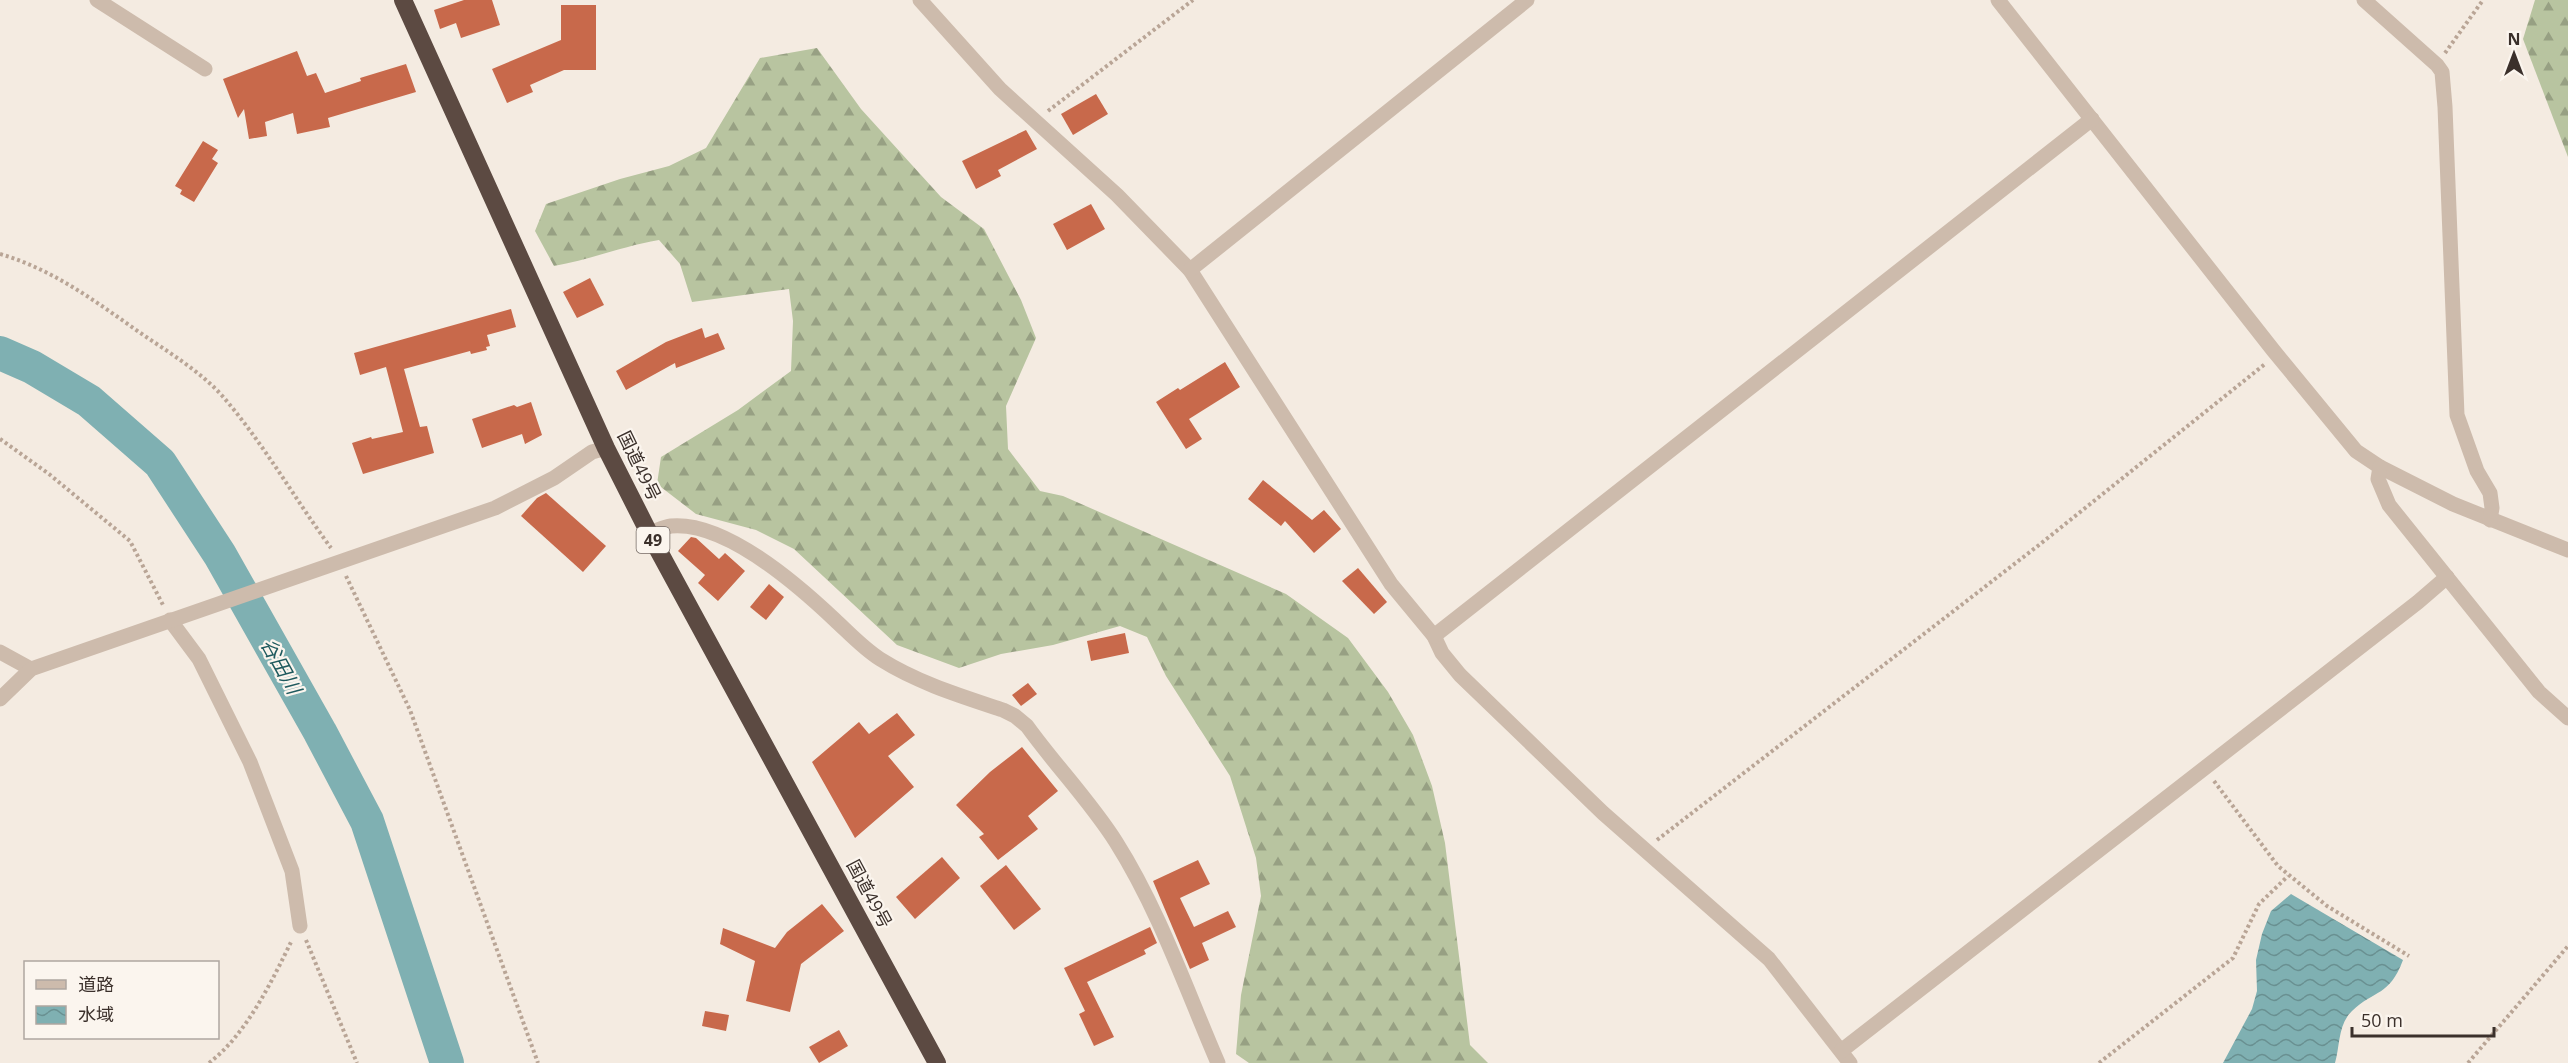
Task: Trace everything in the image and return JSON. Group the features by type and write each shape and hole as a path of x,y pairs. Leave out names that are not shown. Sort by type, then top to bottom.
{"highway":[{"name":"国道49号","path":"404,0 606,448 649,533 937,1063"}],"street":[{"path":"97,0 205,69"},
{"path":"920,0 1000,89 1118,195 1190,270 1391,584 1434,636 1442,653 1460,675 1603,813 1768,959 1845,1057 2447,577"},
{"path":"1190,270 1527,0"},
{"path":"1998,0 2277,355 2356,451 2380,467 2453,504 2568,550"},
{"path":"2364,0 2442,72 2457,415 2477,471 2490,493 2492,508 2490,520"},
{"path":"1434,636 2092,119"},
{"path":"0,699 31,669 495,508 554,478 592,452 606,448"},
{"path":"2380,467 2378,479 2390,505 2539,692 2568,718"},
{"path":"649,533 671,526 707,532 733,542 804,591 878,658 910,676 1003,710 1027,726 1106,828 1131,869 1166,942 1218,1063"},
{"path":"173,619 198,659 250,762 292,872 300,926"},
{"path":"0,652 31,669"}],"path":[{"path":"1035,121 1193,0"},
{"path":"2437,65 2482,0"},
{"path":"0,254 18,259 80,290 179,359 223,397 277,468 363,614 410,710 538,1063"},
{"path":"1644,849 2039,545 2277,355"},
{"path":"0,439 49,474 130,541 173,619"},
{"path":"2204,769 2278,866 2327,906 2409,956"},
{"path":"2099,1063 2233,958 2259,904 2289,876"},
{"path":"209,1063 233,1038 265,994 300,926"},
{"path":"300,926 357,1063"},
{"path":"2468,1063 2568,946"}],"green space":[{"path":"2535,0 2568,0 2568,157 2523,39"},
{"path":"817,48 861,109 941,197 984,229 1021,300 1036,338 1006,406 1008,449 1040,491 1063,496 1286,594 1348,638 1388,692 1413,735 1432,786 1445,843 1470,1045 1488,1063 1249,1063 1236,1054 1241,995 1261,896 1256,858 1230,776 1166,676 1147,637 1120,626 1053,645 1001,654 959,668 897,645 794,549 756,530 696,514 657,484 661,457 738,410 791,371 793,321 789,289 692,302 680,264 659,240 554,266 535,231 546,204 620,179 669,166 706,148 760,58"}],"water":[{"path":"2291,894 2403,960 2398,972 2387,987 2360,1004 2347,1016 2335,1063 2223,1063 2252,1009 2257,991 2256,960 2262,934 2271,911"}],"building":[{"path":"464,0 492,0 500,25 461,38 456,23 440,29 434,10"},
{"path":"561,5 596,5 596,70 564,70 530,85 533,92 507,103 492,69 561,40"},
{"path":"297,51 307,76 316,73 325,93 361,81 360,78 406,64 416,92 328,118 330,127 297,134 293,113 265,122 267,136 249,139 244,109 238,118 223,79"},
{"path":"1096,94 1108,114 1073,135 1061,114"},
{"path":"1026,130 1037,149 998,170 1001,176 976,189 962,161"},
{"path":"203,141 218,150 212,159 218,163 194,202 180,194 182,190 175,186"},
{"path":"1091,204 1105,229 1067,250 1053,224"},
{"path":"590,278 604,305 577,318 563,292"},
{"path":"511,309 516,327 487,335 490,346 486,347 487,350 471,354 470,351 404,369 420,427 427,426 434,453 363,474 352,443 371,437 372,439 403,432 386,367 360,375 354,353"},
{"path":"702,328 705,338 718,333 725,349 676,368 675,363 626,390 616,371 666,342"},
{"path":"1225,362 1240,387 1189,419 1202,439 1186,449 1156,402"},
{"path":"531,402 542,435 525,444 522,434 482,448 472,419 514,405 517,407"},
{"path":"1263,480 1312,520 1324,510 1341,529 1314,553 1285,521 1281,526 1248,499"},
{"path":"546,493 606,546 583,572 521,516 537,498"},
{"path":"691,537 696,538 719,559 725,553 745,571 718,601 698,583 705,575 678,551"},
{"path":"1358,568 1387,602 1374,614 1342,581"},
{"path":"769,584 784,597 766,620 750,607"},
{"path":"1125,633 1129,653 1091,661 1087,641"},
{"path":"1028,683 1037,694 1021,706 1012,695"},
{"path":"897,713 915,735 888,756 914,787 855,838 812,762 859,722 869,734"},
{"path":"1022,747 1058,791 1028,816 1038,829 998,860 979,837 984,834 956,805 990,772"},
{"path":"942,857 960,878 915,919 896,897"},
{"path":"1198,860 1210,884 1180,898 1194,927 1228,911 1236,927 1202,943 1209,960 1190,969 1153,881"},
{"path":"1006,865 1041,909 1014,930 980,886"},
{"path":"822,904 844,931 801,964 790,1012 746,1001 755,961 720,944 723,928 775,948 787,932"},
{"path":"1150,927 1157,943 1144,950 1146,954 1087,982 1114,1037 1094,1046 1079,1014 1085,1011 1064,968"},
{"path":"705,1011 729,1015 726,1031 702,1026"},
{"path":"839,1030 848,1046 819,1063 809,1047"}],"waterway":[{"name":"谷田川","path":"0,353 32,367 89,401 160,463 220,555 320,732 367,821 447,1063"}]}
